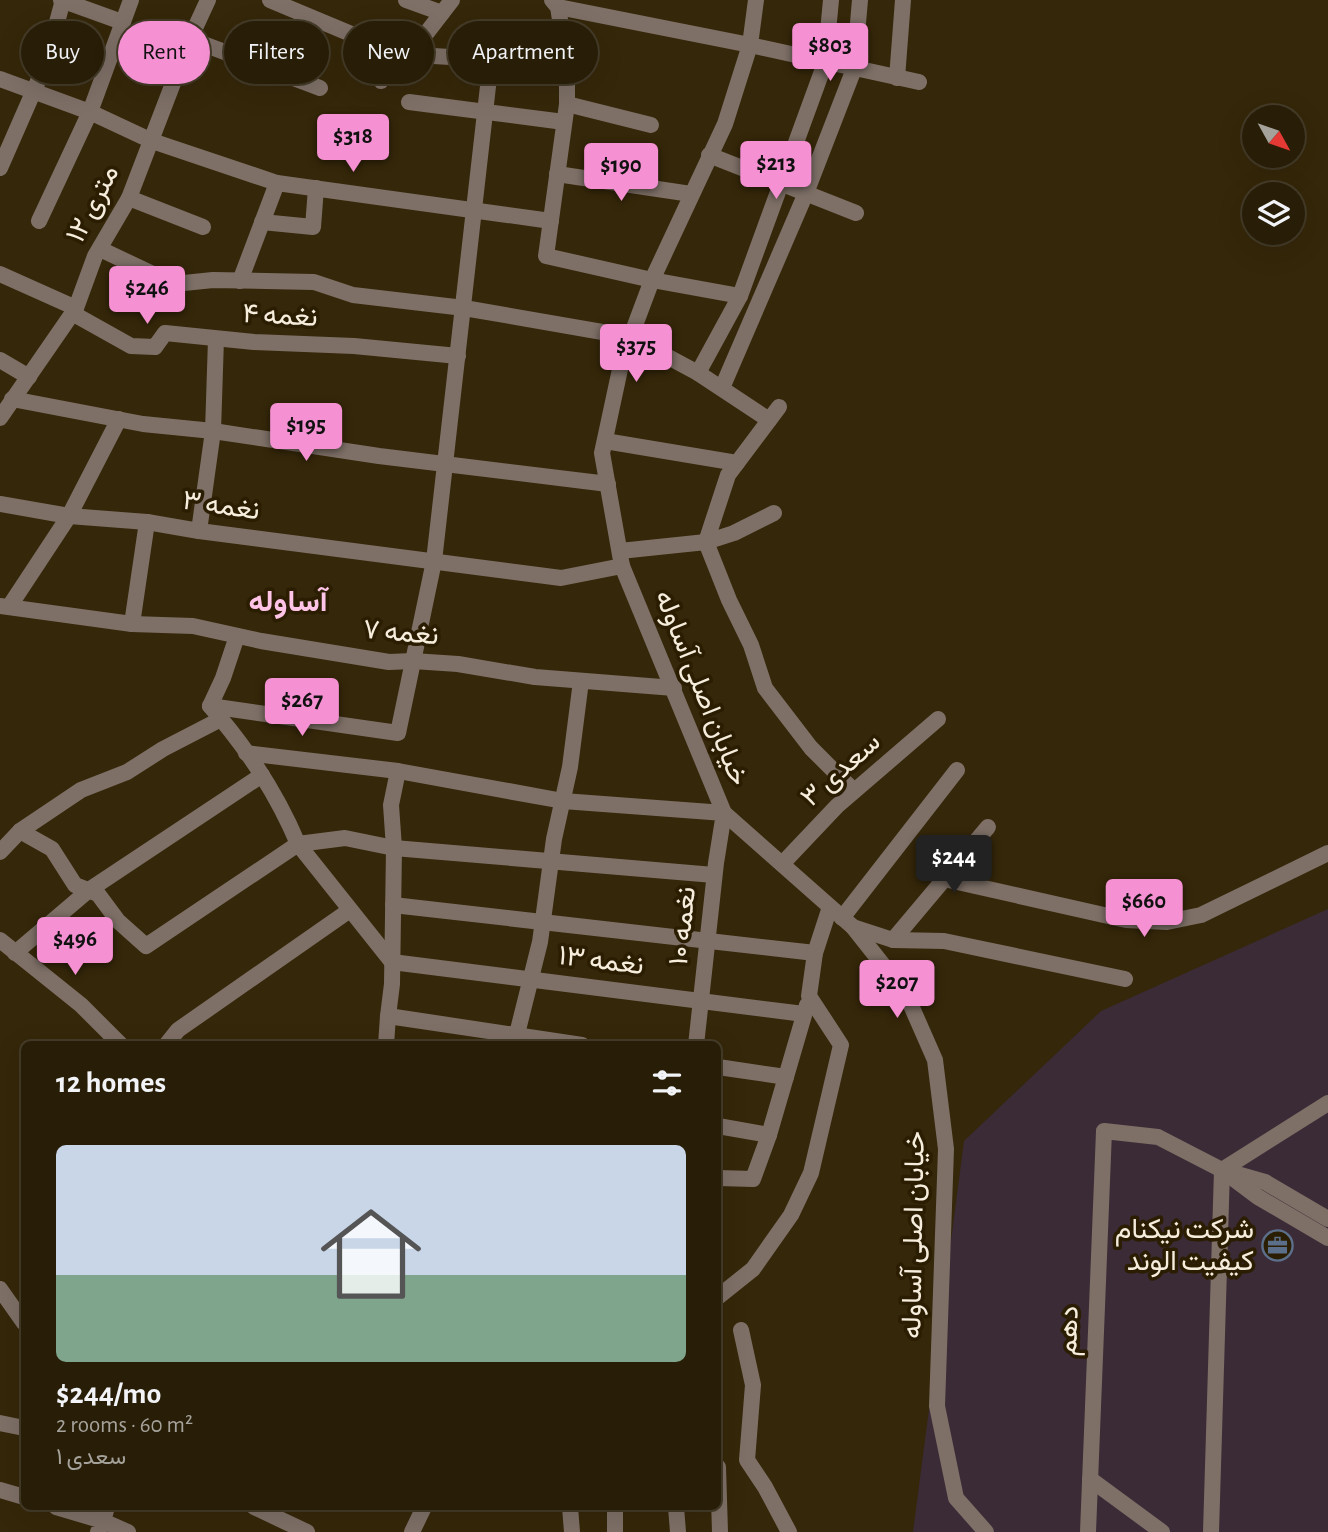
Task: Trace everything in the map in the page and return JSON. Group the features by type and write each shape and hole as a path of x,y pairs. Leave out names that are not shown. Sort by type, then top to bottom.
{"street":[{"path":"0,168 46,63 62,0 119,21"},
{"path":"122,21 131,0"},
{"name":"۱۲ متری","path":"198,21 208,0"},
{"path":"270,0 343,31"},
{"path":"406,0 447,6 434,23"},
{"name":"خیابان اصلی آساوله","path":"757,0 750,45 725,124 652,280 622,360 602,453 621,559 724,813 842,917 906,994 935,1060 946,1149 937,1406 956,1498 986,1532"},
{"path":"698,373 740,296 825,63 831,0"},
{"path":"722,388 806,193 854,69 860,0"},
{"path":"897,78 903,0"},
{"path":"555,4 919,82"},
{"path":"39,221 90,112 118,33"},
{"path":"210,47 320,88"},
{"path":"0,79 90,112 152,141 277,183 551,221"},
{"name":"۱۲ متری","path":"0,418 74,311 100,249 129,198 173,84"},
{"path":"210,706 398,733 434,561 488,84"},
{"path":"567,84 567,104 546,256 652,280 740,296"},
{"path":"409,102 564,122"},
{"path":"567,104 651,125"},
{"path":"709,155 856,213"},
{"path":"557,174 691,194"},
{"path":"240,281 277,183"},
{"path":"262,222 313,227 316,188"},
{"path":"129,198 203,226"},
{"path":"100,249 174,284 213,280 314,282 353,295 464,308 631,337 774,414 728,475 706,542 729,600 751,645 765,688 811,748 854,791"},
{"path":"0,274 74,311"},
{"name":"نغمه ۴","path":"74,311 131,346 155,347 165,333 458,356"},
{"path":"199,531 213,431 216,339"},
{"path":"0,360 29,377"},
{"path":"12,399 143,424 608,484"},
{"path":"5,607 69,516 119,419"},
{"path":"604,441 737,463"},
{"name":"نغمه ۳","path":"0,505 434,561"},
{"path":"621,559 706,542 734,533 774,513"},
{"path":"132,624 147,522"},
{"name":"خیابان اصلی آساوله","path":"434,561 561,578 621,559"},
{"name":"نغمه ۷","path":"5,607 132,624 192,626 389,662 458,664 535,677 674,688"},
{"path":"210,706 237,636"},
{"path":"517,1034 543,922 582,681"},
{"path":"210,706 262,775 287,818 298,844 392,962"},
{"path":"0,852 20,831 81,790 127,772 163,749 222,719"},
{"name":"سعدی ۳","path":"782,864 854,791 939,719"},
{"path":"246,752 398,771 563,801 724,813"},
{"path":"721,1179 753,1179 769,1135 804,1014 816,953 957,770"},
{"path":"386,1041 392,962 394,848 391,805 398,771"},
{"path":"15,953 89,890 262,775"},
{"name":"نغمه ۱۰","path":"696,1041 714,875 724,813"},
{"path":"893,940 988,827"},
{"path":"20,831 52,849 75,885 99,894 118,921 146,946 298,844 345,838 394,848 714,875"},
{"path":"944,879 1126,920 1167,922 1201,915 1328,853"},
{"path":"393,905 816,953"},
{"path":"169,1041 178,1030 351,910"},
{"path":"842,917 893,940 944,941 1125,979"},
{"path":"0,940 82,1005 117,1041"},
{"name":"نغمه ۱۳","path":"392,962 804,1014"},
{"path":"721,1295 753,1269 791,1215 811,1172 841,1045 809,996"},
{"path":"388,1016 558,1041"},
{"path":"721,1067 786,1077"},
{"path":"1222,1170 1328,1103"},
{"path":"721,1127 769,1135"},
{"name":"دهم","path":"1088,1532 1104,1131 1158,1137 1222,1170"},
{"path":"1222,1170 1265,1182 1328,1219"},
{"path":"1222,1170 1258,1197 1328,1238"},
{"path":"1211,1532 1222,1170"},
{"path":"0,1289 21,1319"},
{"path":"741,1330 753,1385 747,1460 789,1532"},
{"path":"0,1423 21,1427"},
{"path":"1090,1479 1162,1532"},
{"path":"0,1490 21,1496"},
{"path":"67,1510 103,1520 128,1532"},
{"path":"260,1510 307,1532"},
{"path":"412,1532 423,1510"},
{"path":"570,1510 572,1532"},
{"path":"615,1510 615,1532"},
{"path":"676,1510 678,1532"},
{"path":"719,1510 720,1532"}],"shaded area":[{"path":"1328,909 1328,1532 913,1532 964,1141 1101,1011"}],"place":[{"name":"شرکت نیکنام کیفیت الوند","path":"1277,1246"}],"district":[{"name":"آساوله","path":"288,602"}]}
